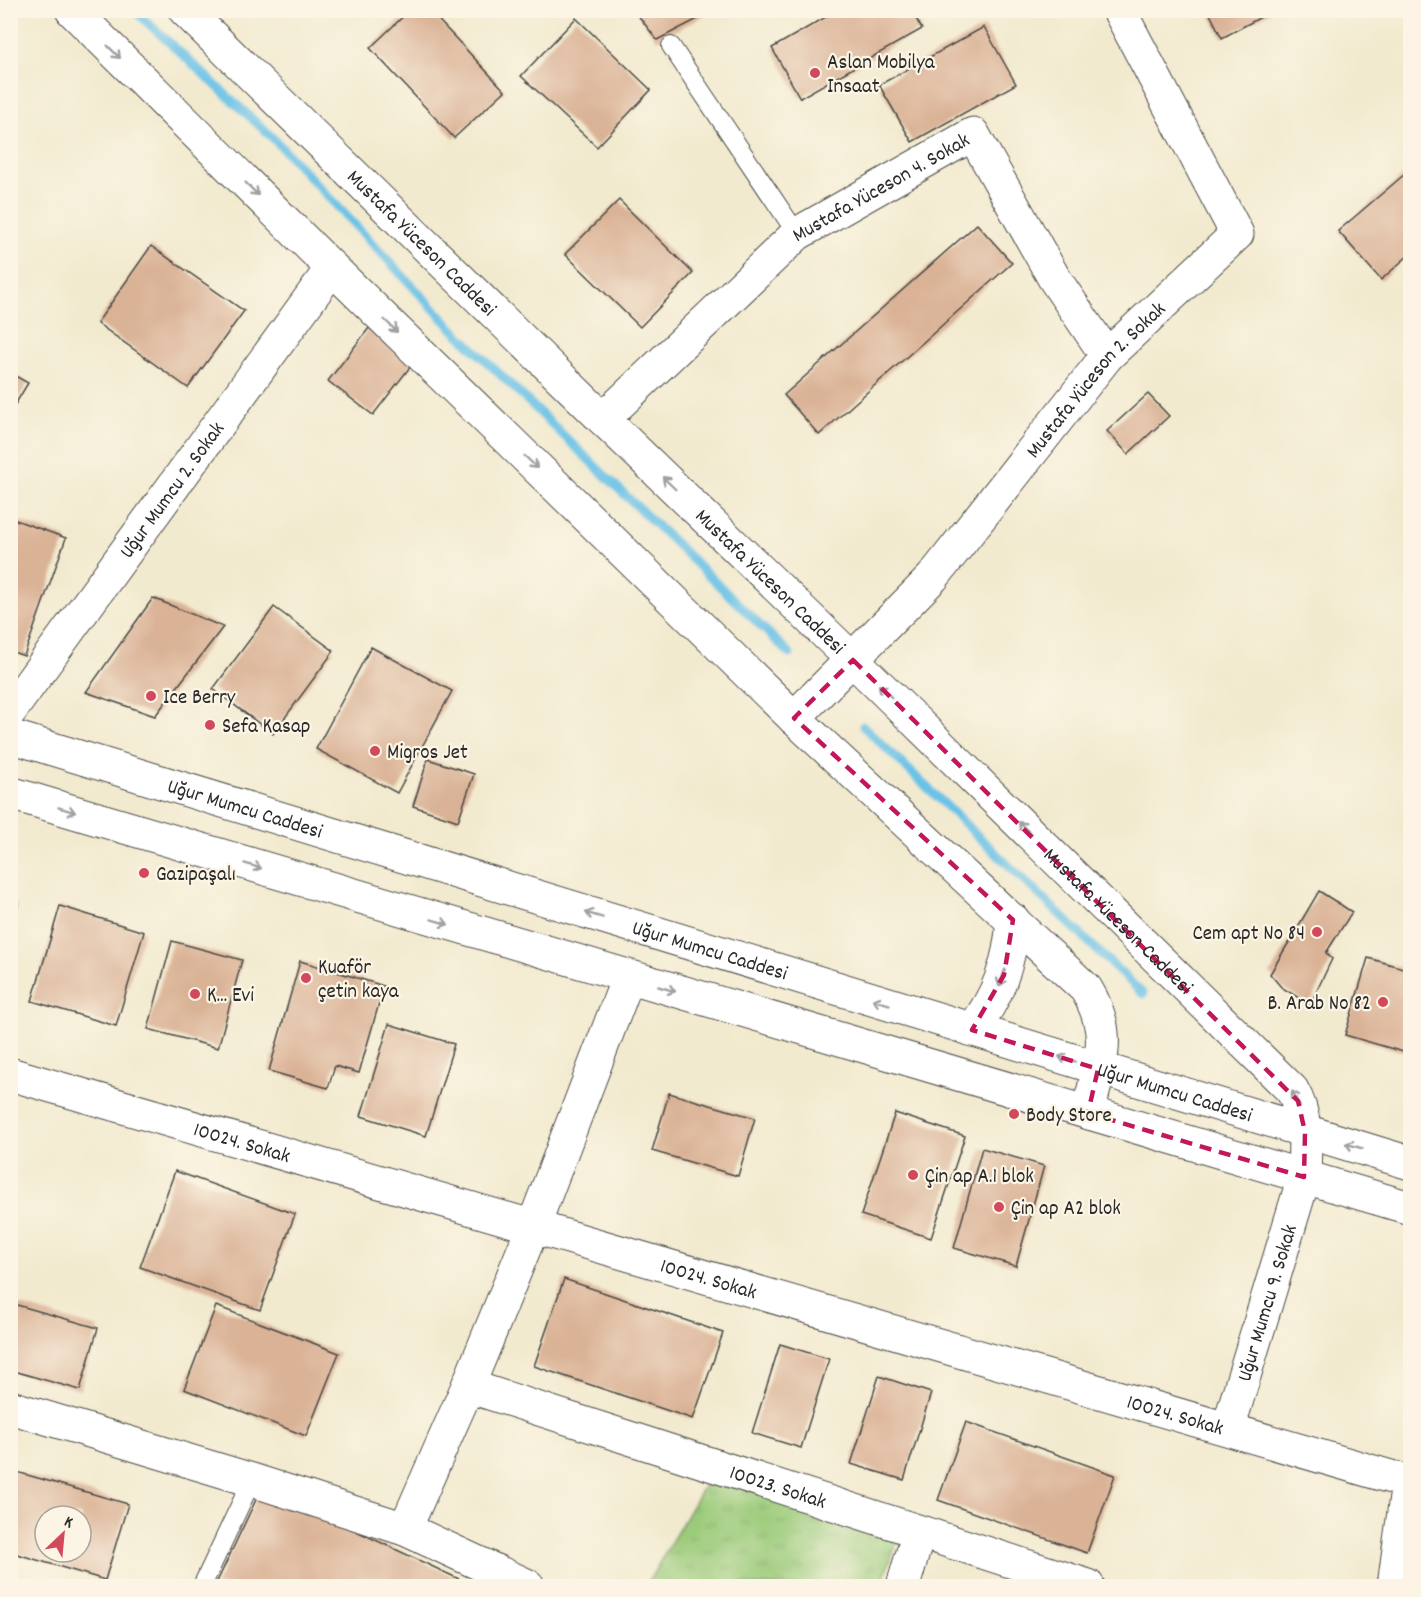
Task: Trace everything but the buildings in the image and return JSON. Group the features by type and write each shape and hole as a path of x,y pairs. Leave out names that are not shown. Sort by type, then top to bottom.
{"street":[{"path":"72,10 332,268 794,718 1086,989 1095,1003 1104,1034 1103,1052 1088,1113"},
{"name":"Mustafa Yüceson Caddesi","path":"185,10 1292,1090 1299,1101 1305,1132 1304,1177"},
{"name":"Mustafa Yüceson 2. Sokak","path":"794,718 933,577 1107,356 1237,234 1119,10"},
{"name":"Mustafa Yüceson 4. Sokak","path":"603,419 797,234 973,134 1054,278 1107,356"},
{"name":"Uğur Mumcu 2. Sokak","path":"10,711 332,268"},
{"name":"Uğur Mumcu Caddesi","path":"10,736 1410,1163"},
{"name":"Uğur Mumcu Caddesi","path":"10,793 1410,1208"},
{"path":"972,1030 989,1007 1004,975 1012,920"},
{"path":"405,1529 468,1386 533,1227 628,978"},
{"name":"10024. Sokak","path":"10,1074 1408,1482 1394,1587"},
{"name":"Uğur Mumcu 9. Sokak","path":"1228,1429 1304,1177"},
{"name":"10023. Sokak","path":"468,1386 1088,1587"},
{"path":"10,1407 405,1529 528,1587"},
{"path":"903,1587 919,1532"}],"lane":[{"path":"671,46 797,234"},
{"path":"202,1587 252,1480"}],"highlighted area":[{"path":"853,660 1298,1101 1305,1132 1304,1177 1088,1113 1098,1069 972,1030 1004,975 1013,920 794,718"}],"green space":[{"path":"710,1475 900,1536 880,1586 646,1586"}],"waterway":[{"path":"134,10 272,137 450,326 790,654"},
{"path":"863,726 1143,994"}],"place":[{"name":"Aslan Mobilya Insaat","path":"815,73"},
{"name":"Ice Berry","path":"151,696"},
{"name":"Sefa Kasap","path":"210,725"},
{"name":"Migros Jet","path":"375,751"},
{"name":"Gazipaşalı","path":"144,873"},
{"name":"Cem apt No 84","path":"1317,932"},
{"name":"Kuaför çetin kaya","path":"306,978"},
{"name":"K... Evi","path":"195,994"},
{"name":"B. Arab No 82","path":"1383,1002"},
{"name":"Body Store","path":"1014,1114"},
{"name":"Çin ap A.1 blok","path":"913,1175"},
{"name":"Çin ap A2 blok","path":"999,1207"}]}
